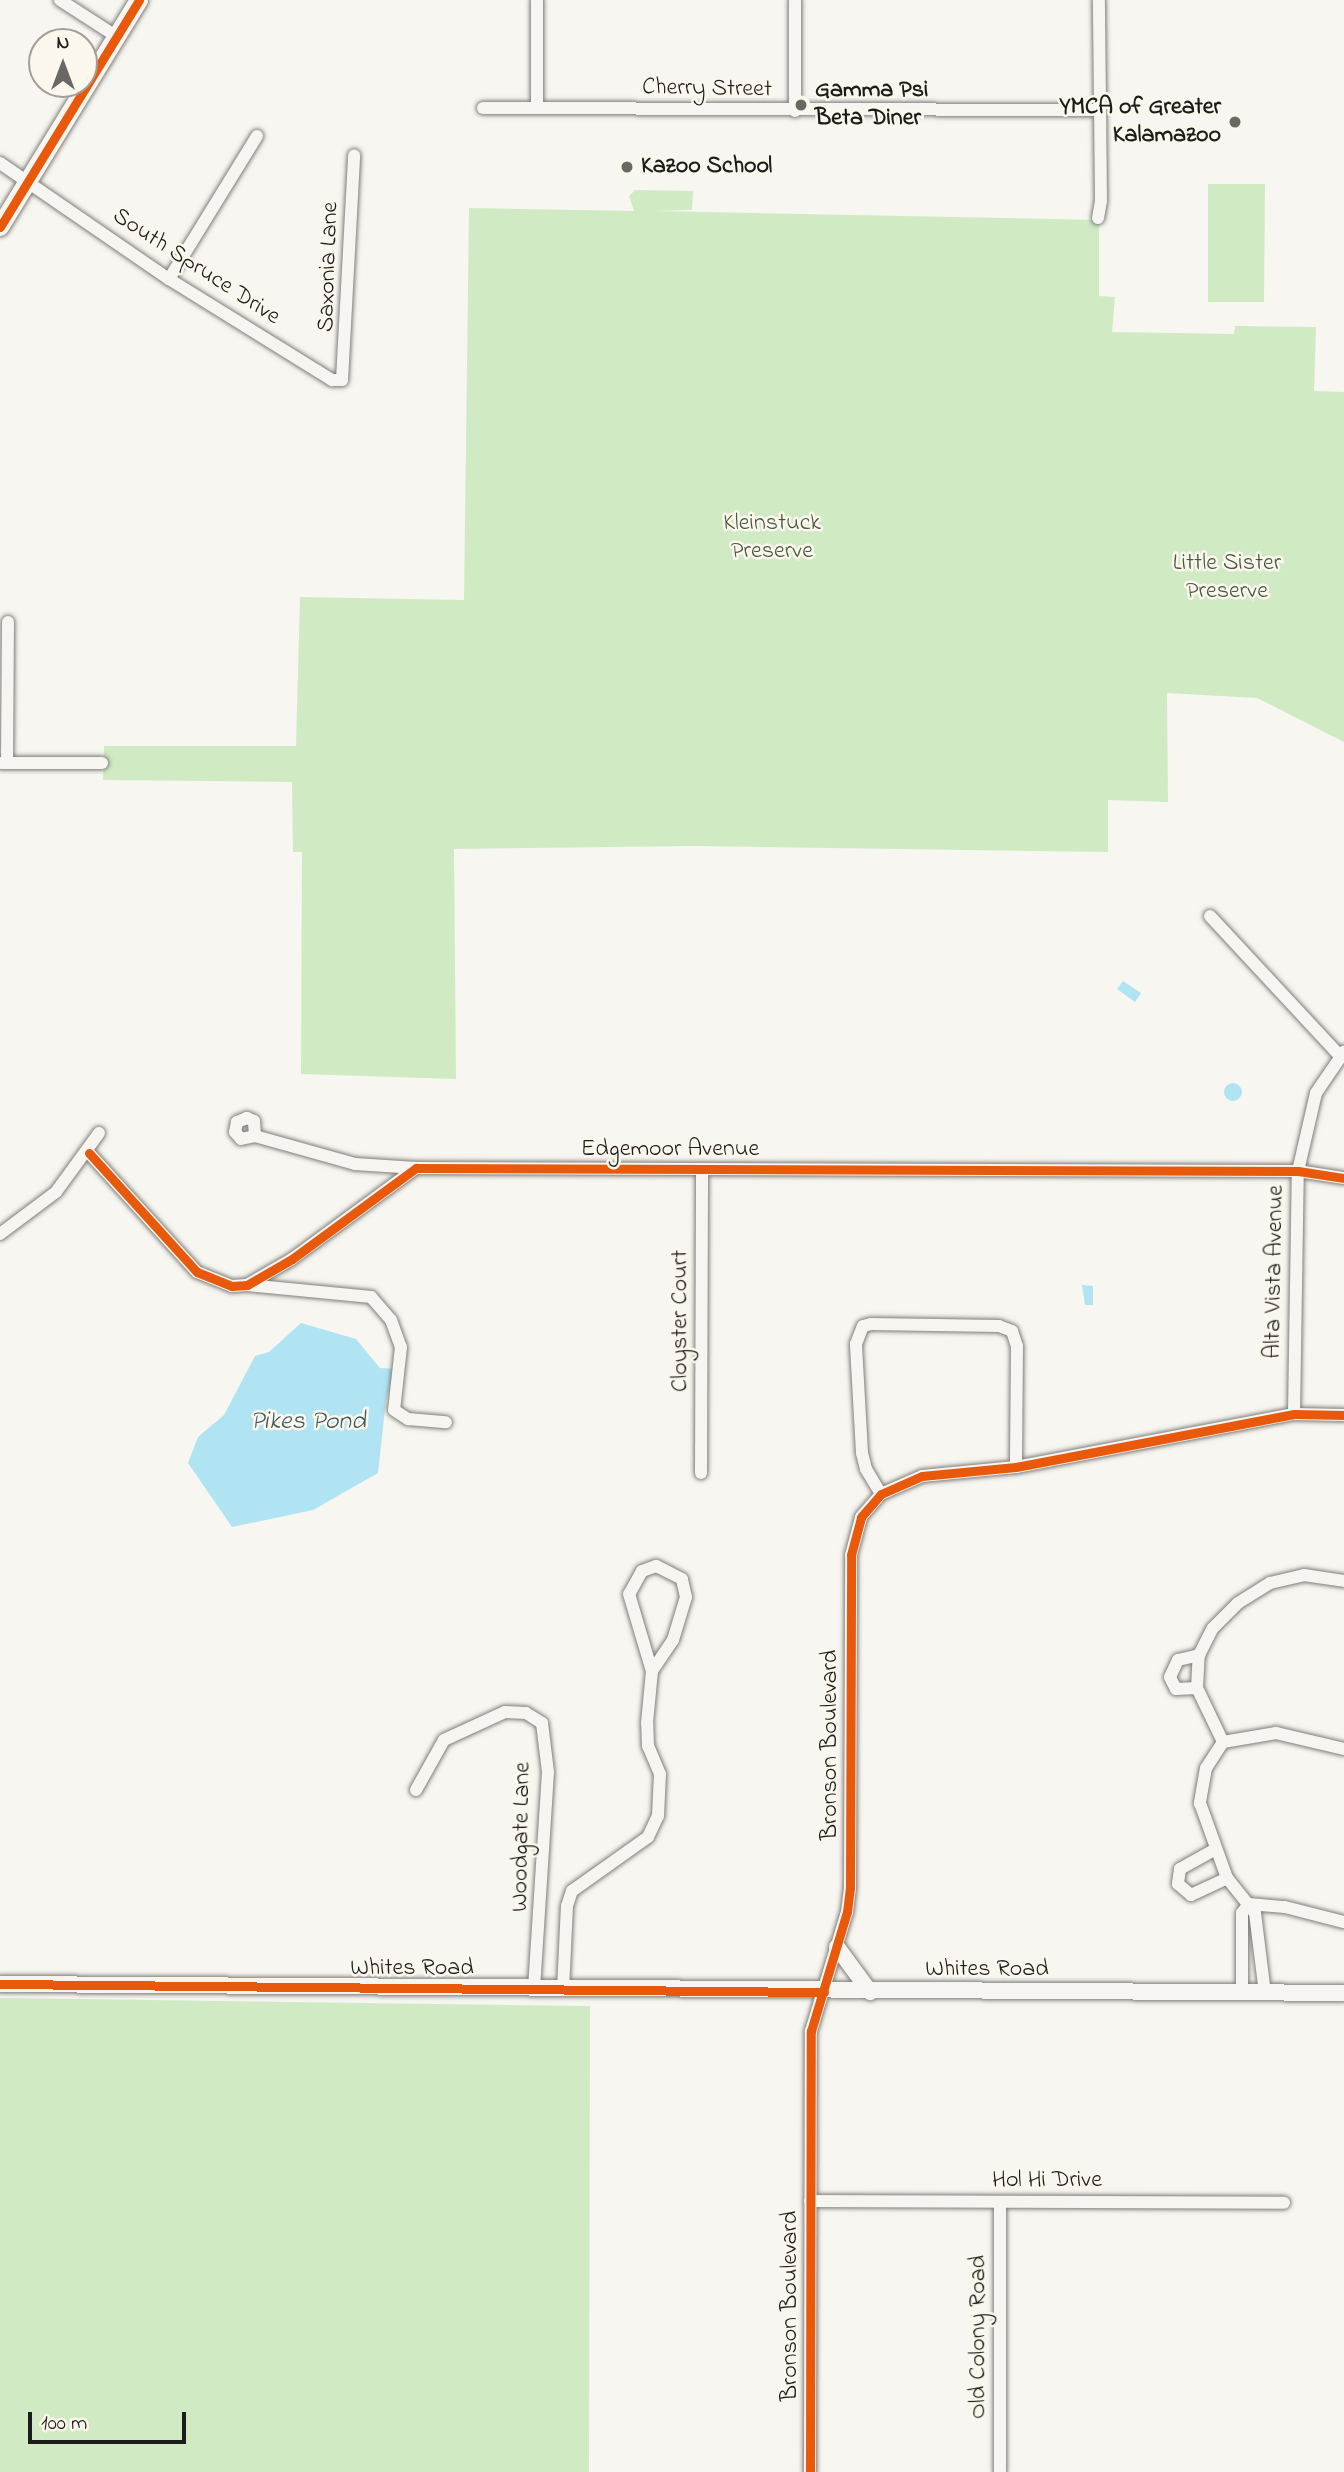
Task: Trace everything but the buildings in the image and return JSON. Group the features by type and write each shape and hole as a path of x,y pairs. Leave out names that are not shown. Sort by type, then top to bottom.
{"main road":[{"path":"0,227 119,38 139,0"}],"street":[{"path":"61,0 119,38"},
{"path":"537,0 537,108"},
{"path":"795,0 795,111"},
{"path":"1098,218 1099,0"},
{"name":"Cherry Street","path":"483,108 1099,110"},
{"path":"169,279 257,136"},
{"name":"Saxonia Lane","path":"342,380 354,155"},
{"name":"South Spruce Drive","path":"0,163 30,181 169,279 332,380 342,380"},
{"path":"8,622 4,763 102,763"},
{"path":"1210,916 1342,1054"},
{"name":"Alta Vista Avenue","path":"1294,1414 1298,1171 1316,1093 1342,1054"},
{"path":"0,1234 40,1207 89,1153 99,1133"},
{"name":"Edgemoor Avenue","path":"255,1136 355,1164 416,1168 1298,1171 1344,1178"},
{"path":"89,1153 197,1272 221,1284 372,1297 391,1321 401,1347 394,1410 408,1419 446,1422"},
{"path":"247,1286 292,1259 416,1168"},
{"name":"Cloyster Court","path":"701,1473 702,1169"},
{"path":"881,1494 862,1453 856,1344 859,1332 871,1324 999,1326 1012,1331 1017,1346 1016,1467"},
{"name":"Bronson Boulevard","path":"810,2472 811,2031 838,1947 850,1888 851,1555 861,1517 881,1494 922,1476 1016,1467 1294,1414 1344,1416"},
{"name":"Woodgate Lane","path":"563,1990 566,1906 572,1891 648,1837 658,1816 660,1774 648,1746 647,1723 652,1671 629,1594 642,1571 656,1566 682,1578 686,1597 673,1640 652,1671"},
{"path":"1223,1742 1196,1688 1199,1655 1221,1620 1258,1589 1304,1575 1344,1581"},
{"path":"1196,1688 1176,1689 1170,1677 1178,1660 1199,1655"},
{"name":"Woodgate Lane","path":"416,1790 444,1740 505,1712 527,1713 542,1723 548,1772 534,1990"},
{"path":"1265,1993 1257,1923 1249,1904 1227,1878 1214,1850 1201,1791 1206,1768 1223,1742 1276,1733 1344,1749"},
{"path":"1214,1850 1180,1869 1178,1884 1192,1895 1227,1878"},
{"path":"1249,1904 1285,1907 1344,1923"},
{"path":"1242,1993 1242,1913 1249,1904"},
{"path":"838,1947 870,1992"},
{"name":"Whites Road","path":"0,1984 824,1992 1344,1993"},
{"name":"Hol Hi Drive","path":"810,2201 1284,2203"},
{"name":"Old Colony Road","path":"1000,2202 1000,2472"}],"green space":[{"path":"1208,184 1265,184 1264,302 1208,302"},
{"name":"Kleinstuck Preserve","path":"635,190 693,191 692,210 655,211 1099,220 1099,296 1115,297 1112,332 1234,334 1235,326 1316,327 1314,391 1344,392 1344,742 1257,698 1167,693 1168,802 1108,800 1108,852 694,846 454,849 456,1079 301,1074 302,852 293,852 292,782 103,780 104,746 296,746 300,597 464,600 469,208 634,211 629,196"},
{"path":"0,1998 590,2006 589,2472 0,2472"}],"water":[{"path":"1123,981 1141,993 1135,1002 1117,989"},
{"path":"1229,1083 1237,1083 1242,1092 1240,1099 1229,1101 1224,1096 1224,1088"},
{"path":"1082,1285 1093,1286 1093,1305 1085,1305"},
{"name":"Pikes Pond","path":"301,1323 356,1339 380,1368 395,1369 386,1400 378,1473 313,1510 232,1527 188,1463 198,1437 224,1415 255,1356 269,1352"}],"cycle path":[{"path":"0,227 139,0"},
{"path":"89,1153 197,1272 232,1286 247,1285 292,1259 416,1168 1298,1171 1344,1178"},
{"path":"810,2472 811,2031 847,1912 850,1888 851,1555 861,1517 881,1494 922,1476 1016,1467 1294,1414 1344,1415"},
{"path":"0,1984 824,1992"}],"place":[{"name":"Gamma Psi Beta Diner","path":"801,105"},
{"name":"YMCA of Greater Kalamazoo","path":"1235,122"},
{"name":"Kazoo School","path":"627,167"}],"park label":[{"name":"Little Sister Preserve","path":"1227,578"}]}
